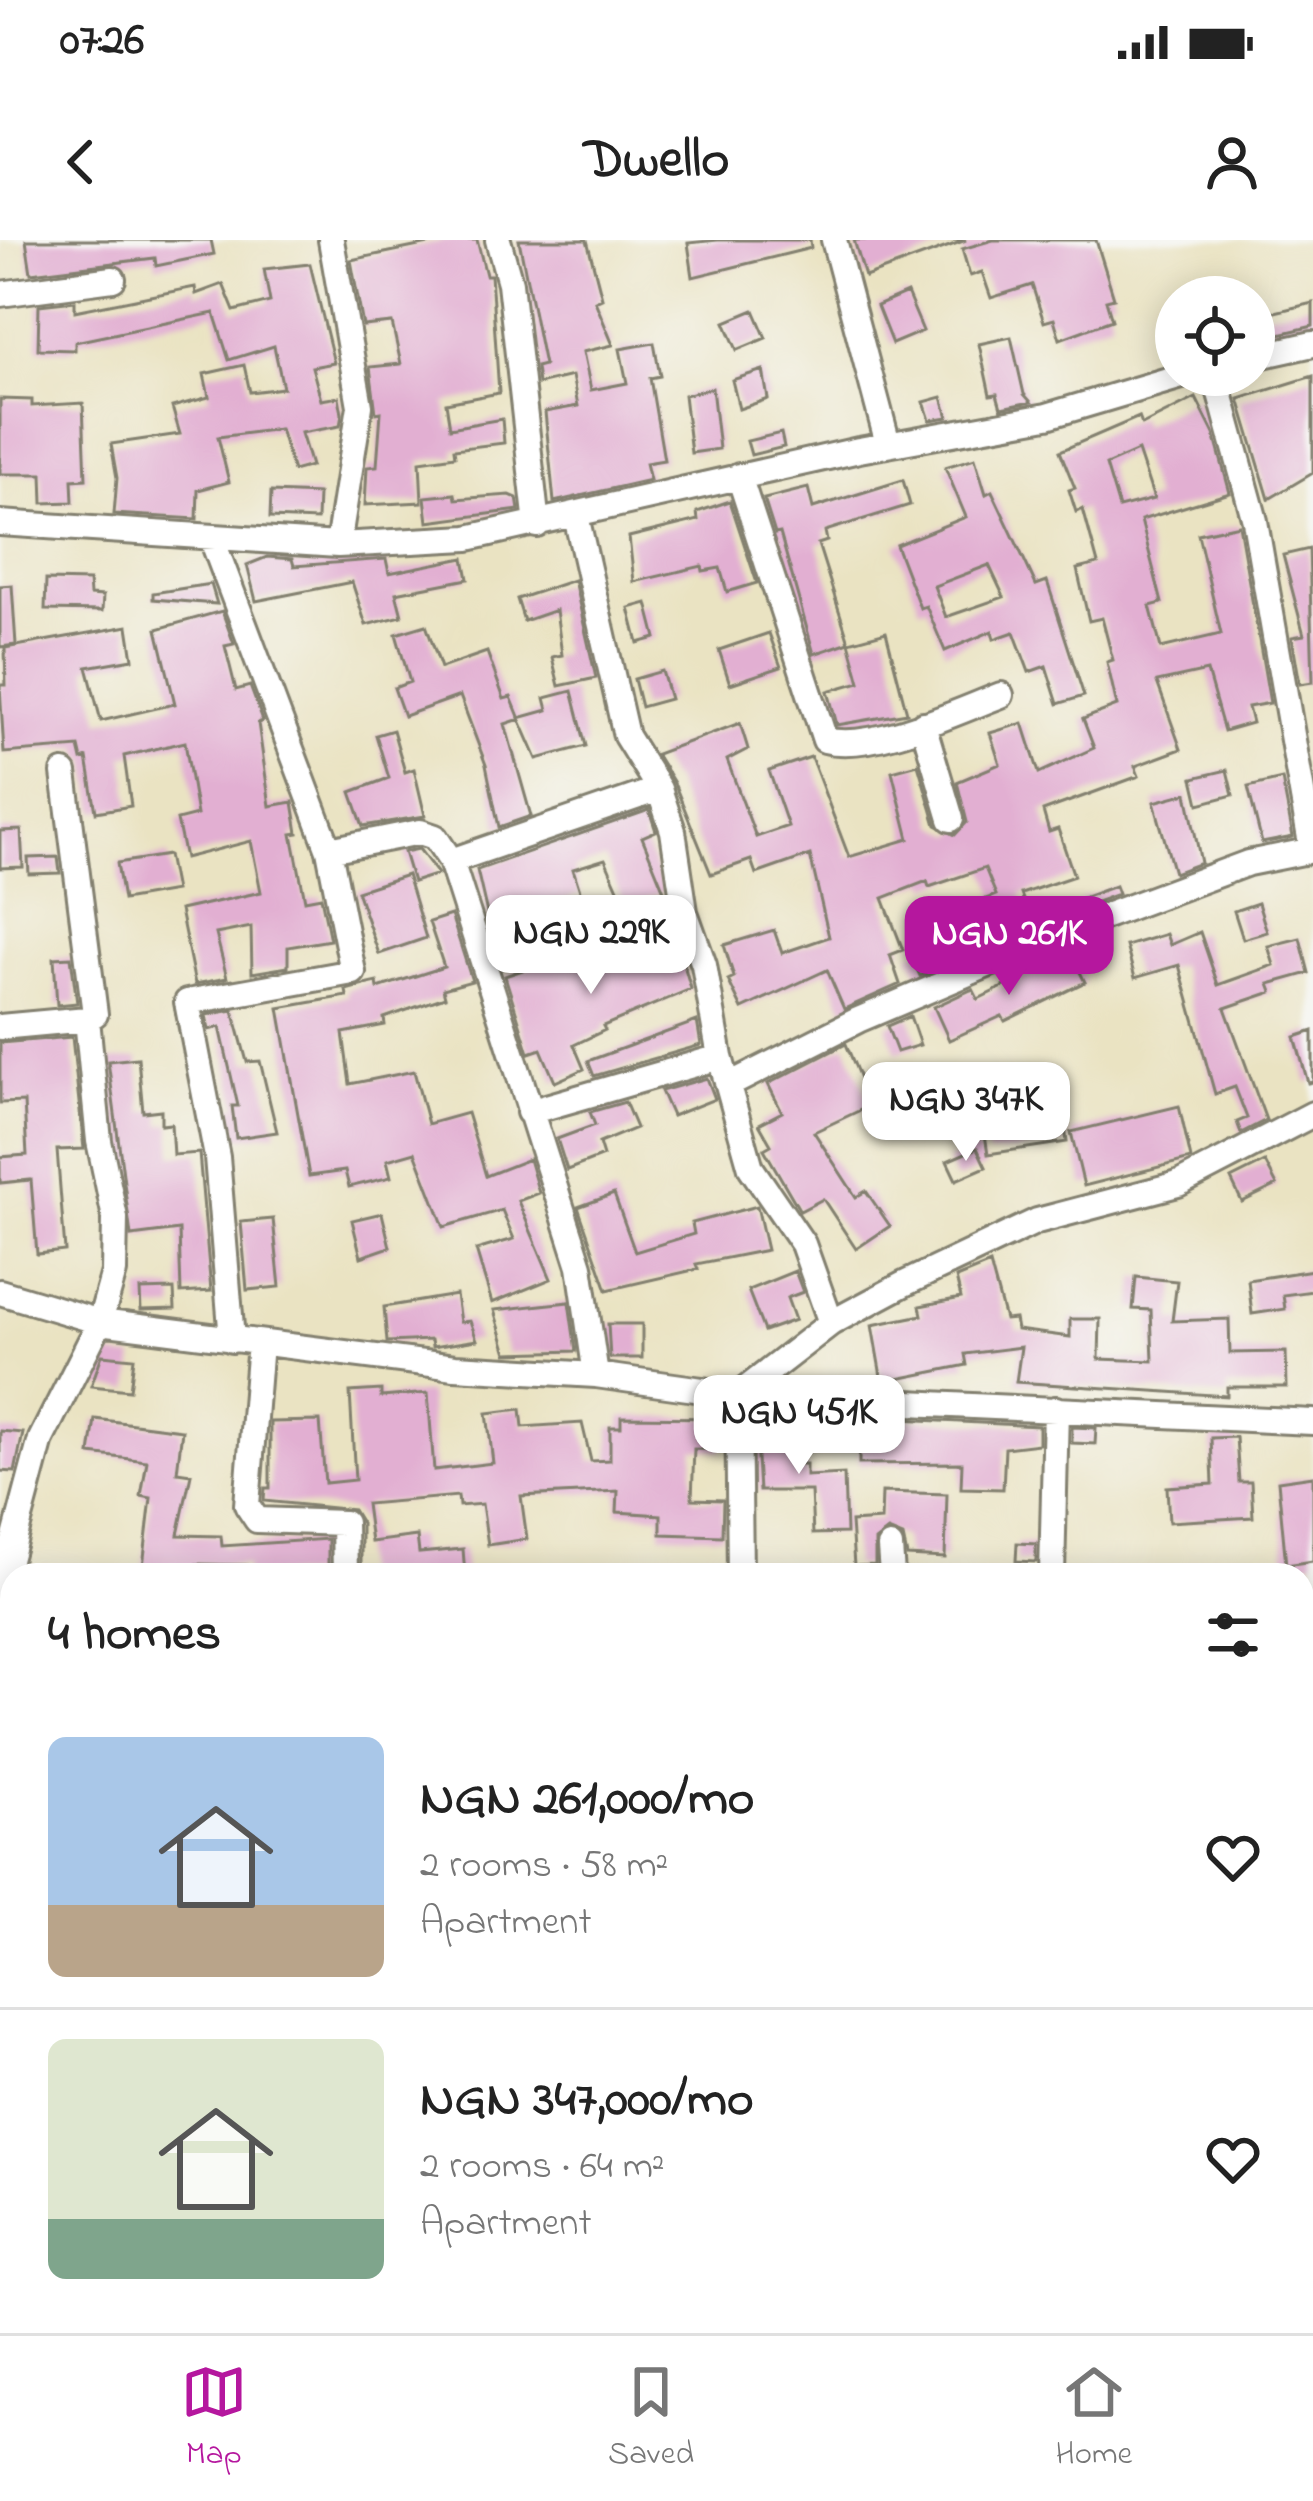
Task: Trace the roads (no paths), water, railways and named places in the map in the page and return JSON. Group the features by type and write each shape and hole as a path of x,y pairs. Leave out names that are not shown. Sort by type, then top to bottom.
{"street":[{"path":"331,240 360,406 338,545"},
{"path":"499,240 510,283 537,525"},
{"path":"834,240 888,444"},
{"path":"0,294 113,278"},
{"path":"1275,352 1313,344"},
{"path":"0,523 338,545 468,538 888,444 1047,416 1155,384"},
{"path":"731,1084 858,1020 1079,926 1248,863 1312,850 1255,521 1221,396"},
{"path":"739,476 825,740 838,743 923,724 1001,695"},
{"path":"576,516 626,736 659,789 686,912 704,965 720,1057 751,1168 802,1244 831,1323"},
{"path":"212,539 329,850 353,972 188,1002 217,1157 232,1340"},
{"path":"923,724 951,819"},
{"path":"0,1027 86,1019 95,1014 91,954 64,773"},
{"path":"451,861 659,789"},
{"path":"329,850 420,832 435,837 451,861 580,1266 596,1375"},
{"path":"8,1563 41,1439 100,1322 114,1271 115,1218 99,1141 86,1019"},
{"path":"529,1112 720,1057"},
{"path":"738,1395 831,1323 1037,1221 1178,1184 1313,1114"},
{"path":"0,1292 100,1322 455,1367 596,1375 738,1395 1313,1422"},
{"path":"260,1343 247,1504 257,1520 272,1523 344,1523 345,1563"},
{"path":"738,1395 740,1563"},
{"path":"1052,1563 1057,1409"},
{"path":"890,1547 891,1563"}]}
